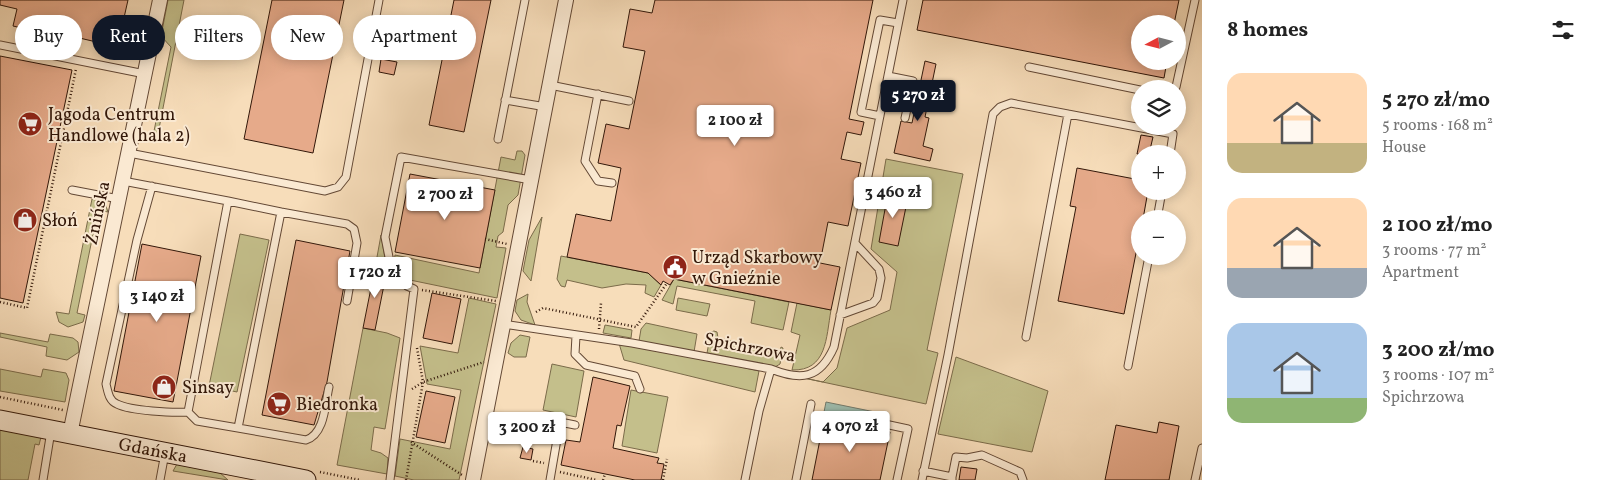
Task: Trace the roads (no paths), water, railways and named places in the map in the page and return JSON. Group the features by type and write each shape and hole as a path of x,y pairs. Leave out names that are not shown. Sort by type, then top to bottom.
{"street":[{"name":"Żnińska","path":"70,434 160,0"},
{"path":"468,478 503,324 566,0"},
{"name":"Gdańska","path":"0,420 306,480"}],"lane":[{"path":"129,153 324,191 338,187 346,177 379,0"},
{"path":"498,139 524,0"},
{"name":"Spichrzowa","path":"503,324 771,369 793,376 816,373 827,363 834,347 903,0"},
{"path":"1178,80 1195,0"},
{"path":"880,116 861,112 880,20 898,24"},
{"path":"0,44 145,74"},
{"path":"1028,67 1131,88"},
{"path":"888,76 913,81 905,118"},
{"path":"550,85 629,101"},
{"path":"598,94 585,161 598,181 612,183"},
{"path":"505,100 546,107"},
{"path":"922,480 948,355 993,114 1000,107 1010,104 1068,114 1174,134 1172,145"},
{"path":"1026,336 1068,114"},
{"path":"390,480 414,288 408,286 391,267 385,237 401,157 531,180"},
{"path":"123,181 347,224 354,229 357,244 347,301"},
{"path":"152,186 137,240 106,384 109,397 117,404 168,413 188,412 197,421 306,440 313,438 321,426 329,387"},
{"path":"72,190 119,199"},
{"path":"188,412 228,201"},
{"path":"238,428 281,212"},
{"path":"840,315 873,304 877,298 881,278 879,270 854,243"},
{"path":"1128,366 1147,265"},
{"path":"576,336 575,354 586,365 635,376 640,389"},
{"path":"745,480 759,412 771,369"},
{"path":"796,480 811,404"},
{"path":"550,480 560,422 575,425"},
{"path":"880,423 908,429 898,480"},
{"path":"43,480 51,430"},
{"path":"1195,480 1202,448"},
{"path":"160,480 165,452"},
{"path":"923,471 952,479 956,457 967,458 982,455 1020,472 1023,480"}],"place":[{"name":"Jagoda Centrum Handlowe (hala 2)","path":"30,124"},
{"name":"Słoń","path":"25,220"},
{"name":"Urząd Skarbowy w Gnieźnie","path":"675,267"},
{"name":"Sinsay","path":"164,387"},
{"name":"Biedronka","path":"279,404"}]}
